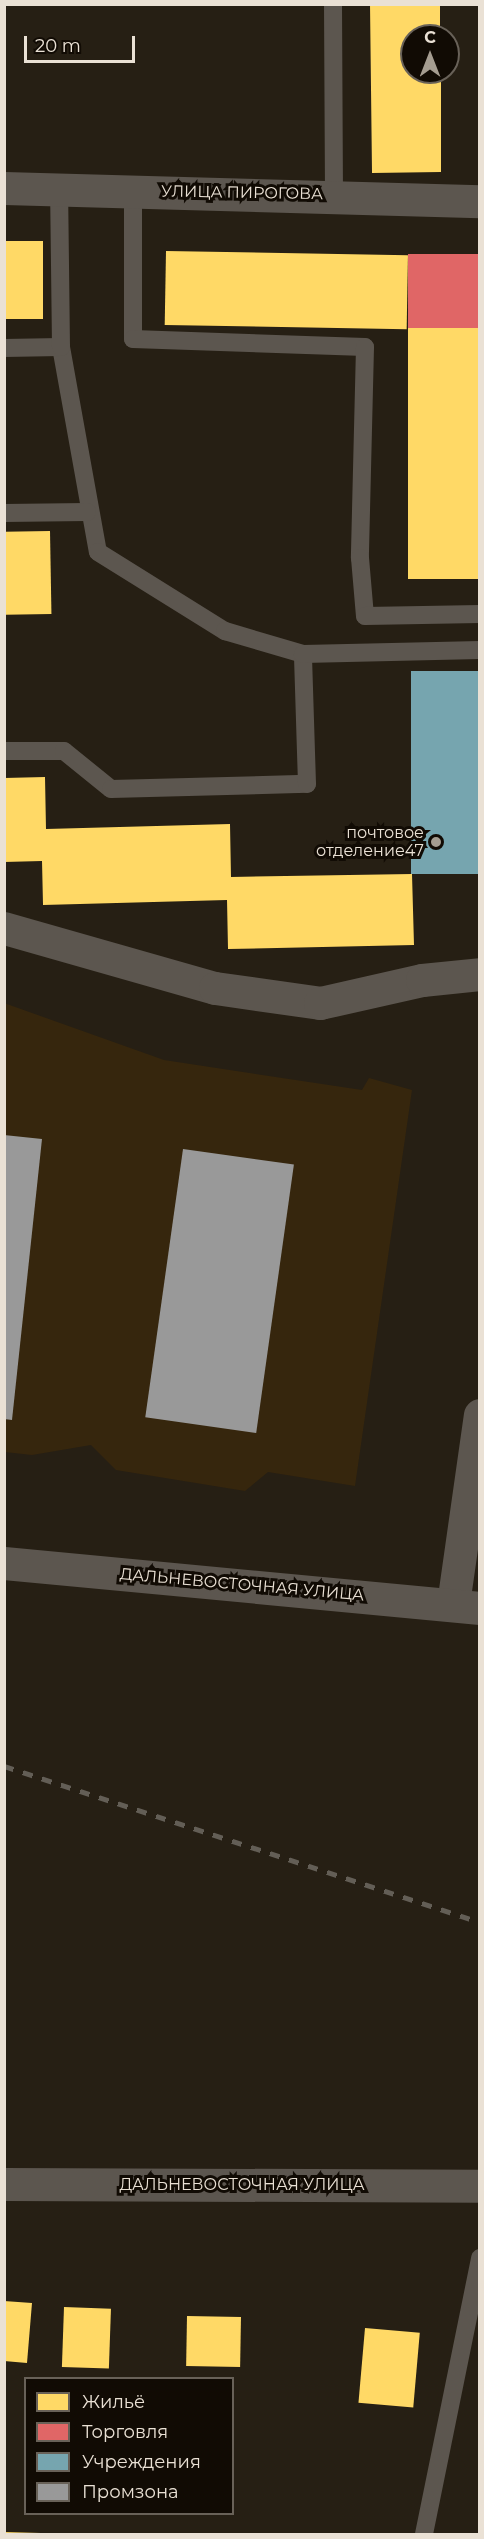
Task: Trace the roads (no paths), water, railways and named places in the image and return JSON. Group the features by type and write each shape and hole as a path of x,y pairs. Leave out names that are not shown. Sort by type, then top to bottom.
{"street":[{"name":"УЛИЦА ПИРОГОВА","path":"4,188 480,201"},
{"path":"4,928 215,988 320,1003 422,980 480,974"},
{"path":"466,1606 480,1415"},
{"name":"ДАЛЬНЕВОСТОЧНАЯ УЛИЦА","path":"4,1563 466,1606"},
{"name":"ДАЛЬНЕВОСТОЧНАЯ УЛИЦА","path":"4,2184 480,2186"}],"lane":[{"path":"333,4 334,196"},
{"path":"59,189 61,348 87,512 98,552 225,631 303,654 480,650"},
{"path":"133,191 133,339 365,347 360,558 365,616 480,614"},
{"path":"4,348 61,348"},
{"path":"4,513 87,512"},
{"path":"4,751 64,751 111,789 307,784 303,654"},
{"path":"424,2535 480,2258"}],"railway":[{"path":"4,1766 480,1922"}],"place":[{"name":"почтовое отделение47","path":"436,842"}]}
